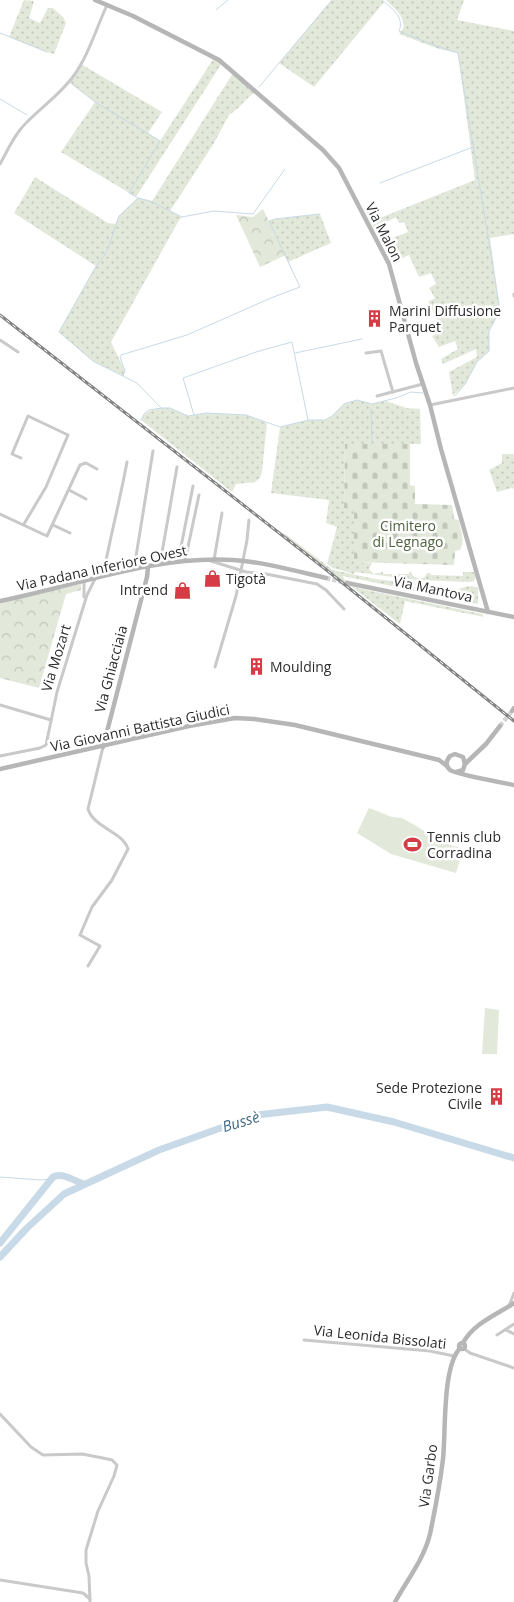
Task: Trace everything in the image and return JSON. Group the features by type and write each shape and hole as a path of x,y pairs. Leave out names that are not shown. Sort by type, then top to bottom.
{"street":[{"name":"Via Malon","path":"95,0 133,16 219,60 323,150 339,168 389,264 488,612"},
{"path":"0,164 14,139 27,122 40,112 73,76 83,60 107,5"},
{"path":"0,340 18,352"},
{"path":"366,353 381,350 393,392"},
{"path":"377,396 423,384"},
{"path":"430,405 514,388"},
{"path":"22,458 12,454 28,416 68,435 46,487 24,524"},
{"path":"134,570 153,451"},
{"path":"103,577 110,534 118,509 127,462"},
{"path":"0,514 47,536 82,464 86,463 97,469"},
{"path":"160,565 177,467"},
{"path":"178,562 193,486"},
{"path":"69,490 86,499"},
{"path":"185,561 199,495"},
{"path":"214,560 222,513"},
{"path":"215,667 236,596 249,520"},
{"path":"53,525 70,533"},
{"path":"208,560 240,571 316,584 326,590 344,609"},
{"name":"Via Padana Inferiore Ovest","path":"0,601 134,570 185,561 243,561 326,578"},
{"name":"Via Ghiacciaia","path":"88,966 100,946 80,935 92,907 112,880 128,850 123,841 92,818 88,809 148,567"},
{"name":"Via Mozart","path":"0,756 45,746 57,692 84,602 95,579"},
{"name":"Via Mozart","path":"84,581 84,602"},
{"name":"Via Mantova","path":"347,582 514,617"},
{"path":"0,705 51,720"},
{"name":"Via Giovanni Battista Giudici","path":"0,769 217,720 254,718 295,725 431,758 438,760 450,770 456,772 514,785"},
{"path":"456,772 461,771 500,726"},
{"name":"Via Giovanni Battista Giudici","path":"431,758 456,754 461,756 477,752"},
{"path":"447,766 450,756"},
{"path":"461,756 464,759 465,765 474,776"},
{"path":"509,1306 514,1293"},
{"name":"Via Garbo","path":"395,1602 424,1554 430,1534 442,1462 449,1374 454,1356 466,1337 481,1323 514,1303"},
{"path":"497,1335 514,1324"},
{"path":"506,1330 514,1334"},
{"name":"Via Leonida Bissolati","path":"304,1340 430,1351 454,1356"},
{"path":"462,1346 466,1352 514,1368"},
{"path":"0,1414 31,1447 43,1455 82,1454 103,1458 117,1465 98,1511 86,1550 86,1563 90,1576 90,1600"},
{"path":"0,1580 83,1593 90,1600"}],"green space":[{"path":"24,0 34,1 29,18 40,23 48,8 53,8 63,17 66,23 54,54 9,37"},
{"path":"332,0 382,0 384,2 314,87 279,63"},
{"path":"386,0 464,0 457,20 514,31 514,234 490,238 499,304 498,314 489,331 489,351 477,362 465,384 453,396 449,372 477,357 476,349 443,364 441,359 458,349 455,341 439,347 432,336 440,333 438,321 428,302 435,298 429,288 436,284 431,273 419,277 409,255 391,263 382,242 408,232 404,222 399,223 396,217 374,228 370,222 475,180 458,53 439,49 399,34 404,27 402,19"},
{"path":"214,58 222,63 136,197 61,152 95,102 69,82 81,64 162,112 148,133 160,141"},
{"path":"233,73 255,91 229,115 214,143 170,211 182,217 111,342 125,371 123,376 93,361 59,332 96,266 14,213 35,177 108,223 115,224 119,216 138,198 152,201"},
{"path":"263,209 286,255 260,267 236,215 253,217"},
{"path":"320,214 331,243 288,262 269,221"},
{"path":"357,400 372,404 386,401 406,408 420,409 421,444 345,444 344,508 354,507 354,562 372,563 369,569 373,574 383,572 383,574 409,574 411,572 413,576 419,579 425,577 427,573 431,575 463,576 463,572 475,572 476,577 474,581 417,580 355,572 354,574 333,568 327,564 337,527 326,523 329,500 271,493 280,427 309,420 325,420 344,404"},
{"path":"170,408 188,416 206,413 246,415 267,423 260,478 255,482 236,484 232,492 141,420 149,411"},
{"name":"Cimitero di Legnago","path":"345,444 410,444 410,485 415,486 415,504 452,505 454,519 459,520 463,543 460,550 455,551 454,565 354,562 354,508 344,508"},
{"path":"502,454 514,454 514,489 497,492 489,470 502,463"},
{"path":"285,534 333,570 375,579 418,584 402,588 342,576 352,589"},
{"path":"81,584 81,590 66,594 39,688 0,678 0,603"},
{"path":"422,584 438,588 446,593 472,586 478,588 478,604 409,590"},
{"path":"352,587 482,614 484,617 405,601 400,624"},
{"name":"Tennis club Corradina","path":"369,808 392,817 402,818 438,841 463,849 456,873 391,854 357,833"},
{"path":"485,1008 499,1010 497,1054 482,1054"}],"waterway":[{"path":"216,10 228,0"},
{"path":"259,87 332,0"},
{"path":"382,0 399,17 399,31 458,53 499,304 498,314 489,331 489,351 477,362 465,384 455,396"},
{"path":"0,33 47,52"},
{"path":"71,83 95,102 160,141 129,193 138,198"},
{"path":"0,99 27,115"},
{"path":"380,183 473,147"},
{"path":"123,376 93,361 59,332 95,268 104,256 119,216 138,198 150,201 182,217 214,211 253,214 285,169"},
{"path":"161,408 137,383 123,376 125,371 121,355 187,335 300,287 269,221 320,214"},
{"path":"295,353 362,339"},
{"path":"194,415 183,378 256,352 292,342 308,420"},
{"path":"141,420 149,410 170,408 188,416 206,413 246,415 280,427 309,420 325,420 344,404 357,400 372,404 411,392 423,393"},
{"path":"371,409 372,444"},
{"name":"Bussè","path":"0,1257 27,1228 64,1194 159,1150 257,1115 327,1107 394,1122 514,1158"},
{"path":"0,1243 53,1177 65,1176 84,1184"},
{"path":"0,1177 51,1179"}],"tunnel":[{"path":"326,578 347,583"},
{"path":"500,726 512,711"}],"railway":[{"path":"0,315 324,568 514,721"}],"place":[{"name":"Marini Diffusione Parquet","path":"375,319"},
{"name":"Tigotà","path":"212,579"},
{"name":"Intrend","path":"182,590"},
{"name":"Moulding","path":"256,667"},
{"name":"Tennis club Corradina","path":"413,845"},
{"name":"Sede Protezione Civile","path":"496,1096"}]}
